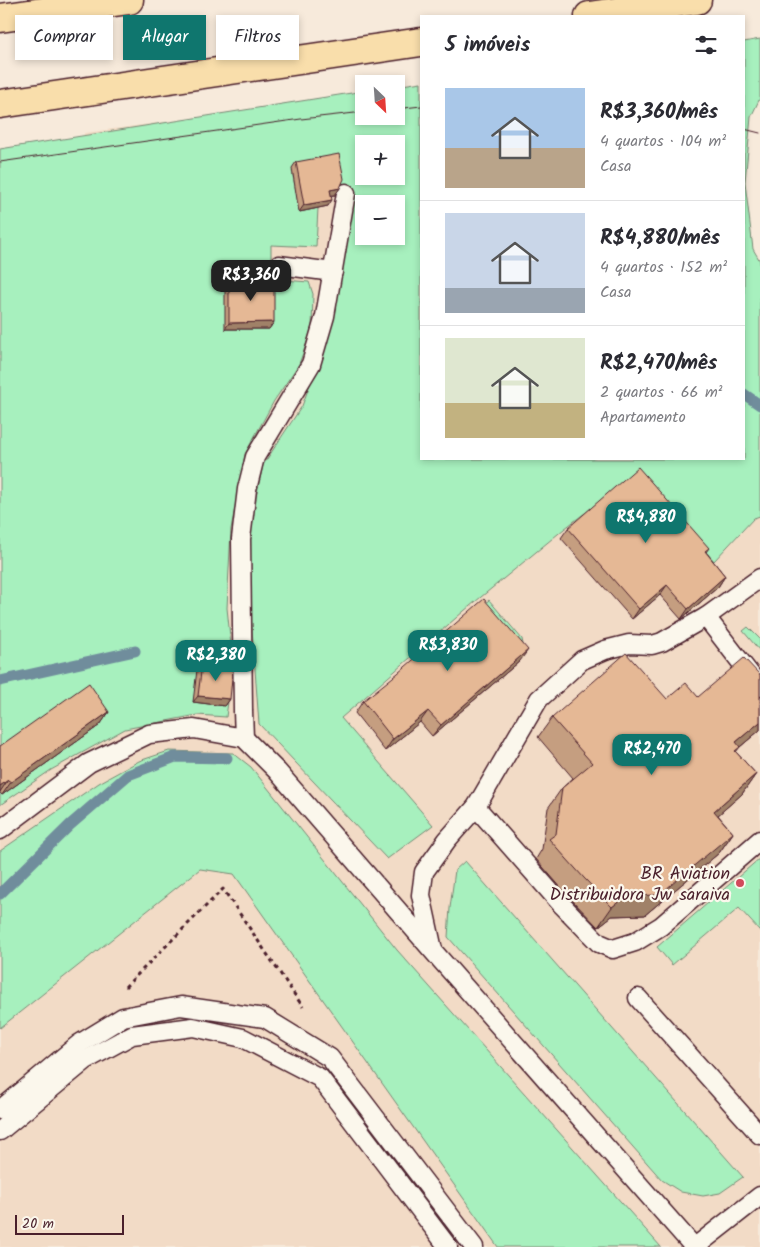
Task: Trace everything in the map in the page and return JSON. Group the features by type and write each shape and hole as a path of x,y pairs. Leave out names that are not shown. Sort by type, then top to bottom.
{"main road":[{"path":"0,18 129,0"},
{"path":"596,15 697,0"},
{"path":"0,104 420,42"}],"lane":[{"path":"244,738 241,539 247,489 255,457 311,364 325,316 346,193"},
{"path":"279,265 333,272"},
{"path":"433,951 421,895 424,872 447,840 476,806 539,699 582,660 605,650 629,644 652,645 662,642 706,618 760,578"},
{"path":"706,618 760,687"},
{"path":"0,830 89,763 149,734 194,729 244,738 277,771 694,1247 760,1196"},
{"path":"476,806 562,905 599,942 613,949 635,942 661,926 760,840"},
{"path":"638,998 760,1135"},
{"path":"0,1110 79,1044 123,1017 181,1006 265,1018 330,1058 474,1247"},
{"path":"0,1131 86,1060 132,1034 193,1027 243,1038 320,1078 448,1247"}],"path":[{"path":"121,992 223,889 306,1012"}],"shaded area":[{"path":"760,39 760,98 751,117 745,182 745,42"},
{"path":"420,88 420,460 745,460 745,182 753,249 760,261 760,1247 0,1247 0,598 106,173 80,163 84,133 355,96 355,125 405,125 405,106"}],"green space":[{"path":"760,39 760,98 751,117 745,182 745,42"},
{"path":"420,82 420,460 745,460 745,182 753,249 760,261 760,516 754,518 714,561 637,473 564,529 464,611 341,718 433,825 387,859 259,724 251,615 249,529 263,465 302,406 320,357 354,190 338,188 292,171 300,212 318,208 316,247 271,245 271,279 309,282 313,294 312,328 299,364 274,401 245,454 231,529 227,608 233,665 226,717 197,715 125,729 51,770 0,805 0,149 355,92 355,125 405,125 405,85"},
{"path":"489,600 522,639 524,649 476,611"},
{"path":"748,627 760,639 760,651 743,631"},
{"path":"169,751 233,753 251,767 397,950 661,1247 498,1247 234,874 200,869 0,1028 0,851 99,783 139,761"},
{"path":"760,858 760,931 739,908 672,965 657,947"},
{"path":"465,861 743,1177 720,1193 703,1196 681,1192 662,1180 448,937 455,870"}],"building":[{"path":"339,154 344,179 340,188 330,190 332,200 304,205 296,162"},
{"path":"229,281 274,281 274,322 229,323"},
{"path":"638,467 709,548 705,551 725,576 688,609 667,585 639,609 568,528"},
{"path":"484,599 528,650 441,725 428,711 393,739 363,701"},
{"path":"626,653 667,699 686,683 698,697 744,658 760,675 760,722 736,742 740,747 735,751 756,774 714,811 733,833 659,895 626,896 612,907 549,839 556,834 562,788 592,763 552,718"},
{"path":"202,664 233,667 230,699 198,696"},
{"path":"89,683 109,712 11,782 8,780 0,786 0,746"}],"waterway":[{"path":"745,395 760,405"},
{"path":"0,681 135,651"},
{"path":"0,894 70,825 128,775 175,757 227,758"}],"tram line":[{"path":"405,108 420,106"},
{"path":"0,162 355,113"},
{"path":"745,129 760,133"}],"place":[{"name":"BR Aviation Distribuidora Jw saraiva","path":"740,883"}]}
